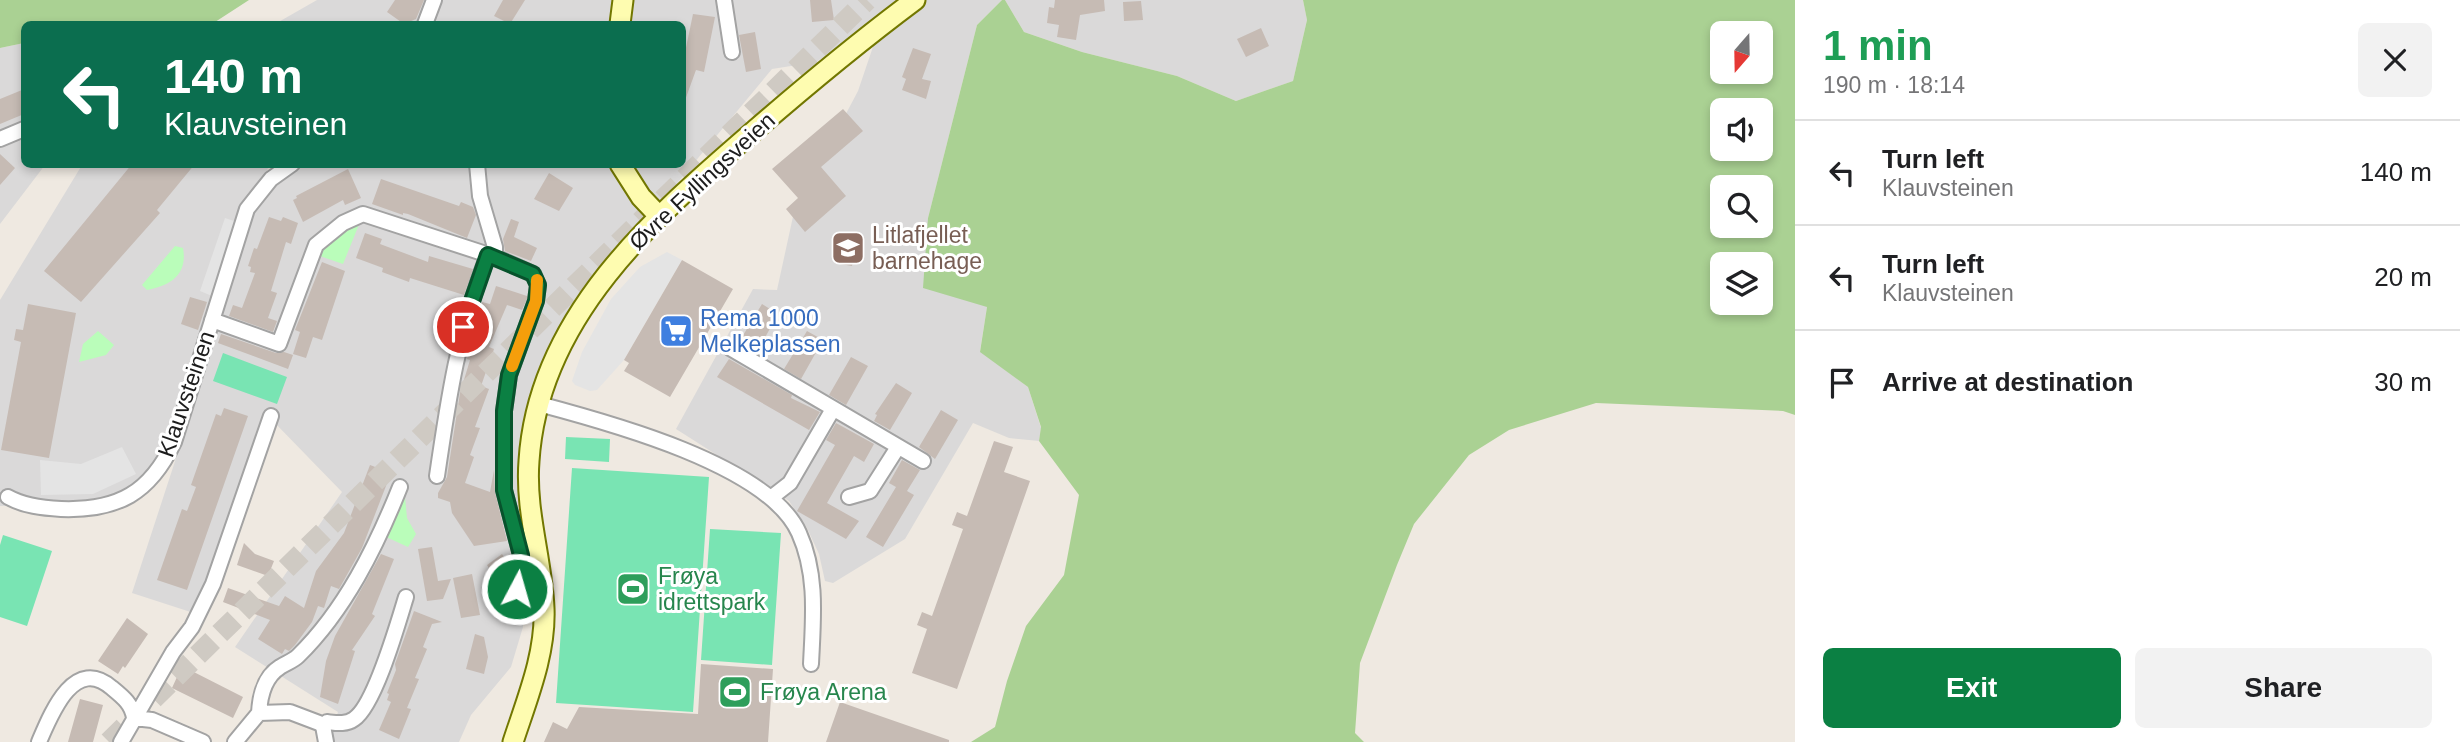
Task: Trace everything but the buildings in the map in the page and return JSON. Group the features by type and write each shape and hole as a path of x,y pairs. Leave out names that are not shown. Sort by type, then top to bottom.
{"main road":[{"path":"620,21 623,0"},
{"name":"Øvre Fyllingsveien","path":"513,742 535,675 544,625 543,592 529,498 531,434 555,356 592,293 659,216 788,101 915,0"},
{"path":"623,168 641,197 659,216"}],"street":[{"path":"426,21 434,0"},
{"path":"724,0 732,52"},
{"path":"0,139 21,130"},
{"name":"Klauvsteinen","path":"8,497 24,505 74,509 111,504 142,489 164,464 174,442 247,209 271,179 286,168"},
{"path":"437,476 457,352 470,303 495,247 480,196 477,168"},
{"name":"Klauvsteinen","path":"212,320 279,344 316,245 336,227 363,214 492,256 533,274 538,285 536,301 509,375 504,411 504,490 521,555 522,571 513,607"},
{"path":"730,348 923,461"},
{"path":"539,404 641,435 700,457 772,497 799,531 812,575 811,664"},
{"path":"772,497 789,485 833,409"},
{"path":"121,742 173,652 192,627 213,584 271,416"},
{"path":"849,497 870,491 898,447"},
{"path":"235,742 259,713 267,679 272,672 298,656 338,609 387,520 400,487"},
{"path":"323,726 327,722 351,721 360,713 388,654 406,597"},
{"path":"39,742 55,704 67,690 83,680 95,679 107,683 128,702 134,719"},
{"path":"259,713 290,712 323,726"},
{"path":"134,719 152,720 203,742"},
{"path":"323,726 326,742"}],"shaded area":[{"path":"317,0 1002,0 977,25 928,218 987,307 980,351 1028,387 1041,428 1039,441 1009,438 973,423 905,539 833,583 825,581 819,554 807,528 789,501 676,429 753,289 777,290 794,212 858,91 878,32 875,25 816,62 772,69 649,217 545,354 513,544 523,627 511,667 471,715 459,742 328,742 338,712 235,647 342,492 273,421 206,617 132,593 211,351 231,271 155,476 111,504 0,506 0,300 80,168 268,168 257,199 294,168 686,168 686,21 280,21"},
{"path":"1005,0 1303,0 1307,20 1293,81 1236,101 1177,76 1082,52 1024,32"},
{"path":"21,44 21,168 43,168 0,224 0,48"},
{"path":"225,218 237,222 212,296 200,291"},
{"path":"667,252 682,260 624,360 597,390 590,391 575,385 572,381 582,352 611,299 640,267"},
{"path":"122,447 136,474 93,494 41,495 40,460 81,464"}],"green space":[{"path":"0,0 249,0 217,21 21,21 21,44 0,48"},
{"path":"1002,0 1005,0 1024,32 1082,52 1177,76 1236,101 1293,81 1307,20 1303,0 1795,0 1795,415 1783,411 1596,403 1509,430 1469,455 1414,524 1360,663 1355,733 1364,742 971,742 995,727 1026,626 1064,575 1079,495 1039,441 1041,427 1028,387 980,352 987,307 923,288 928,218 977,25"},
{"path":"360,222 343,264 314,254 322,242"},
{"path":"175,246 183,248 183,265 180,272 163,286 147,290 142,285"},
{"path":"98,331 114,345 106,355 79,362 83,344"},
{"path":"223,353 287,377 277,404 213,381"},
{"path":"566,437 610,439 609,462 565,459"},
{"name":"Frøya idrettspark","path":"572,468 709,477 693,712 556,703"},
{"path":"401,497 405,497 407,518 416,534 408,547 384,536"},
{"path":"710,529 781,533 772,665 701,660"},
{"path":"3,535 52,551 27,626 0,617 0,545"}],"tunnel":[{"path":"109,742 867,0"}],"slow traffic":[{"path":"512,366 536,301 537,280"}],"place":[{"name":"Litlafjellet barnehage","path":"848,248"},
{"name":"Rema 1000 Melkeplassen","path":"676,331"},
{"name":"Frøya idrettspark","path":"633,589"},
{"name":"Frøya Arena","path":"735,692"}],"route":[{"path":"463,327 488,255 537,278 536,301 509,375 504,411 504,490 521,555 522,571 517,589"}]}
